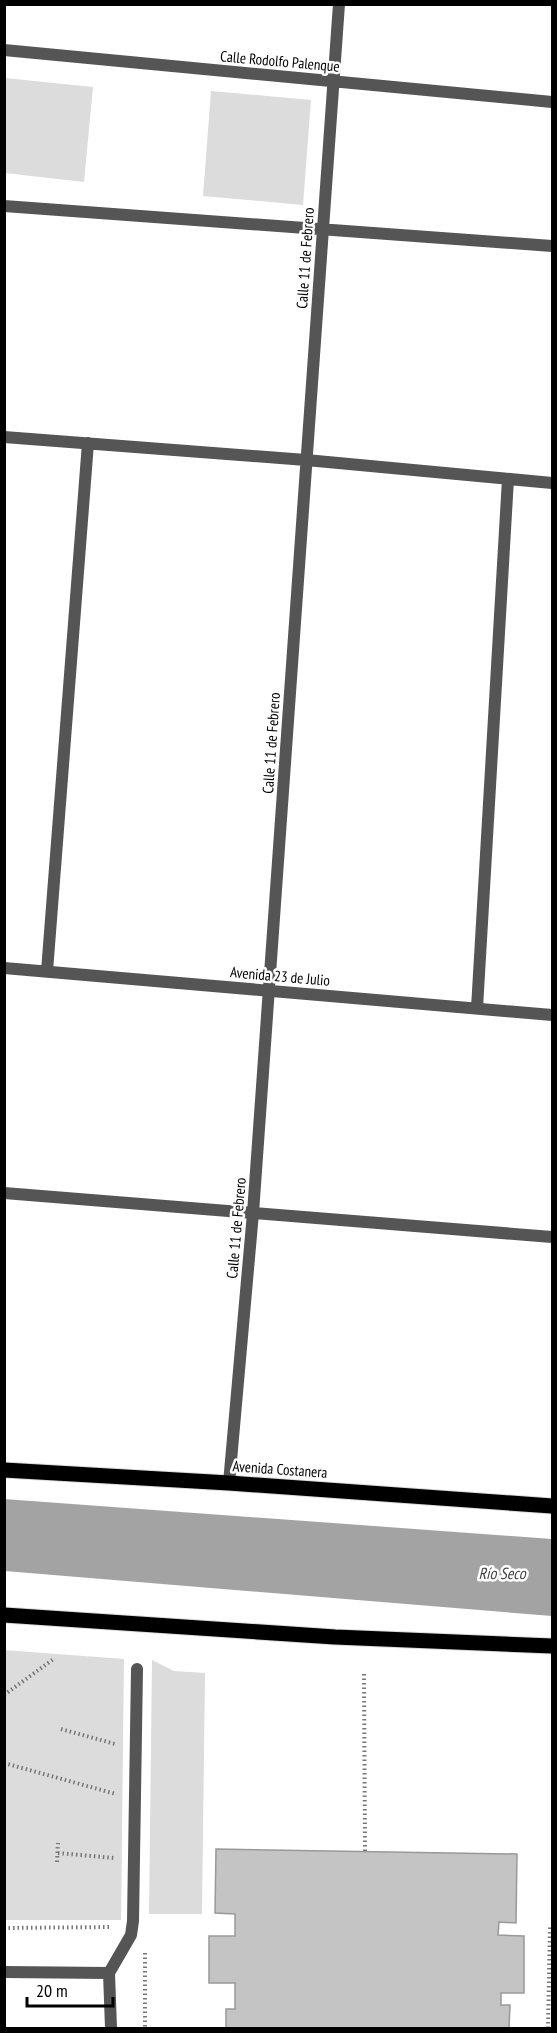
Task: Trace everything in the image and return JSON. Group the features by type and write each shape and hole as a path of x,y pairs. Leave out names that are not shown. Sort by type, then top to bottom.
{"main road":[{"name":"Avenida Costanera","path":"4,1470 230,1483 552,1506"},
{"path":"4,1615 335,1637 552,1646"}],"street":[{"name":"Calle 11 de Febrero","path":"230,1483 253,1212 339,4"},
{"name":"Calle Rodolfo Palenque","path":"4,50 552,102"},
{"path":"4,206 552,246"},
{"path":"4,437 306,460 552,483"},
{"path":"47,971 88,444"},
{"path":"477,1008 508,478"},
{"name":"Avenida 23 de Julio","path":"4,968 552,1015"},
{"path":"4,1193 552,1237"},
{"path":"111,2028 109,1973 131,1935 133,1921 136,1669"},
{"path":"4,1972 109,1973"}],"path":[{"path":"4,1695 55,1658"},
{"path":"364,1674 365,1851"},
{"path":"61,1729 135,1749"},
{"path":"4,1763 135,1799"},
{"path":"57,1862 58,1843"},
{"path":"58,1853 134,1860"},
{"path":"548,2028 550,1926 552,1926"}],"shaded area":[{"path":"5,78 93,87 84,182 5,173"},
{"path":"211,91 311,100 303,205 203,196"},
{"path":"4,1650 124,1659 121,1920 5,1920"},
{"path":"152,1660 174,1671 205,1673 202,1914 149,1914"}],"water":[{"name":"Río Seco","path":"4,1499 552,1539 552,1616 5,1571"}],"building":[{"path":"216,1849 517,1854 516,1923 499,1922 498,1935 524,1936 524,1993 501,1993 501,2005 510,2005 509,2028 226,2028 226,2009 235,2009 235,1983 209,1983 209,1936 235,1936 235,1914 215,1913"}]}
